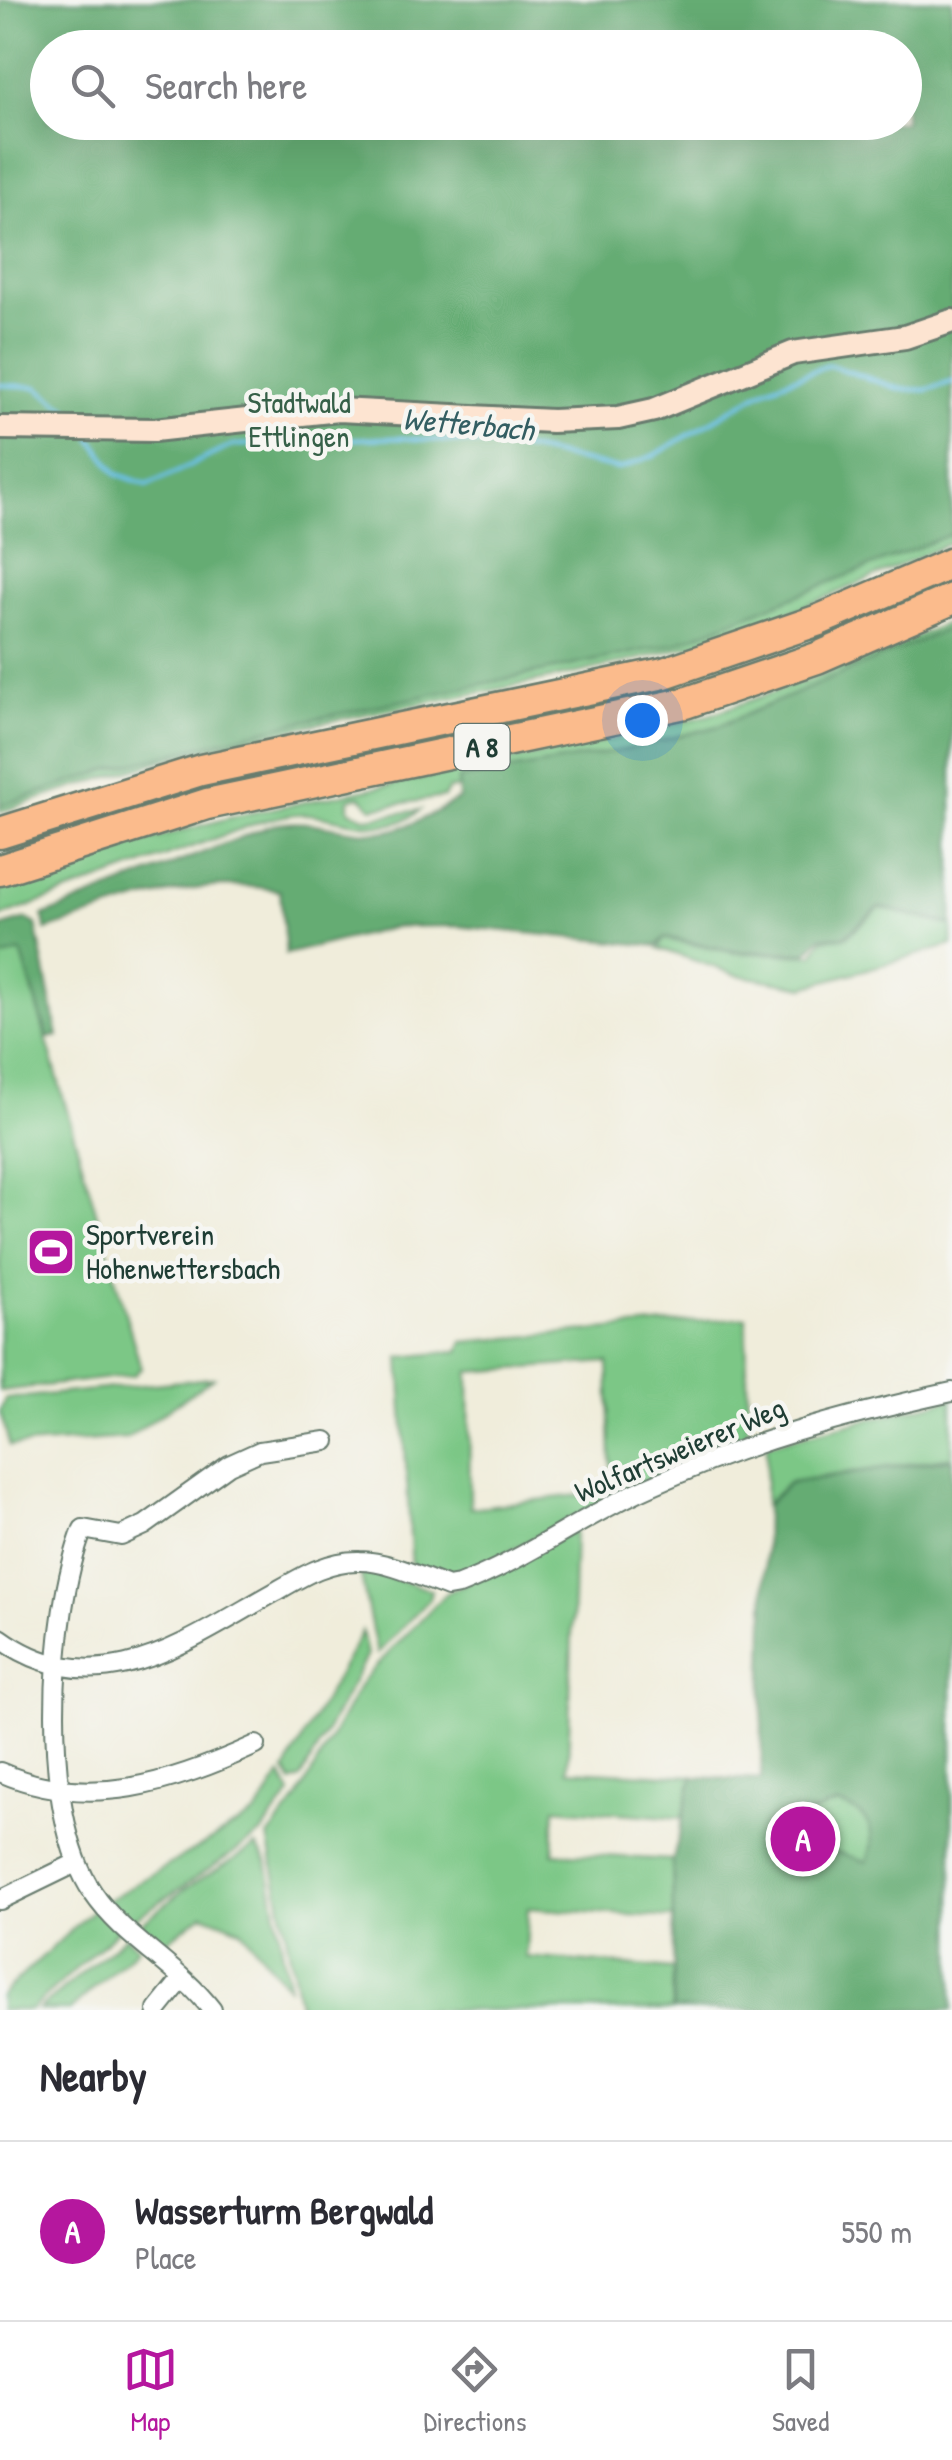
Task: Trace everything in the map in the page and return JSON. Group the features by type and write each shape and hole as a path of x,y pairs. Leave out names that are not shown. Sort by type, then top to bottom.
{"highway":[{"name":"A 8","path":"0,833 201,770 664,673 819,620 952,562"},
{"name":"A 8","path":"0,870 207,804 685,703 817,658 952,599"}],"main road":[{"path":"0,428 154,430 339,410 552,421 618,418 654,410 792,353 905,337 952,321"}],"street":[{"name":"Wolfartsweierer Weg","path":"57,1665 109,1669 151,1660 314,1569 358,1560 442,1584 464,1583 645,1488 780,1433 952,1392"},
{"path":"212,2010 110,1915 76,1864 62,1792 57,1665 60,1613 83,1528 120,1536 145,1525 229,1465 260,1452 326,1441"},
{"path":"0,1638 33,1658 57,1665"},
{"path":"0,1772 62,1792 132,1788 208,1767 256,1745"},
{"path":"0,1900 76,1864"},
{"path":"157,2010 182,1979"}],"green space":[{"name":"Stadtwald Ettlingen","path":"0,0 952,0 952,534 675,644 281,726 108,770 0,806"},
{"path":"952,534 952,542 858,584 699,643 587,671 247,739 0,812 0,806 108,770 281,726 674,644"},
{"path":"952,621 952,627 719,726 625,750 458,779 459,789 449,789 444,797 372,808 360,796 349,799 349,810 367,818 420,810 393,824 365,824 301,814 260,822 0,917 0,889 130,845 240,815 592,744 709,715 828,673"},
{"path":"952,627 952,924 879,907 844,936 821,937 807,953 735,951 665,937 656,946 456,926 395,927 286,954 280,891 220,886 161,895 46,930 43,916 272,825 300,823 366,832 401,828 459,799 458,779 625,750 719,726"},
{"path":"880,908 952,926 952,945 804,987 737,975 658,948 664,939 735,953 813,955 823,939 846,937"},
{"path":"27,919 36,924 58,1036 48,1038 21,952 0,958 0,927"},
{"path":"21,951 141,1368 134,1375 0,1391 0,958"},
{"path":"746,1317 748,1436 556,1526 478,1569 447,1578 412,1571 400,1357 459,1351 463,1342","holes":["608,1362 612,1491 470,1508 469,1372"]},
{"path":"213,1378 127,1438 10,1446 0,1412 5,1399"},
{"path":"952,1399 952,1457 789,1482 765,1505 767,1444"},
{"path":"952,1459 952,2010 673,2010 673,1860 693,1777 761,1780 766,1506 789,1483","holes":["839,1804 850,1808 869,1825 872,1842 867,1862 832,1853 800,1876 774,1859 778,1836 794,1821"]},
{"path":"575,1530 568,1770 693,1776 682,1818 555,1808 553,1853 672,1860 673,1918 528,1908 526,1957 673,1969 672,2010 300,2010 268,1837 297,1800 362,1681 446,1593"},
{"path":"364,1569 431,1590 429,1599 377,1654 361,1576"},
{"path":"362,1631 367,1655 301,1779 292,1783 285,1771"},
{"path":"281,1775 291,1794 260,1835 128,1923 105,1902 256,1814"},
{"path":"839,1804 858,1813 869,1825 872,1842 867,1862 828,1852 801,1876 774,1859 774,1847 785,1828 804,1815"},
{"path":"256,1846 267,1861 289,1989 241,1929 203,1914 156,1949 133,1930 183,1890"},
{"path":"96,1907 118,1930 31,2010 0,2010 0,1996"},
{"path":"126,1936 138,1948 70,2010 38,2010"}],"waterway":[{"name":"Wetterbach","path":"91,438 117,474 148,485 231,446 292,440 401,438 513,446 619,469 655,455 767,388 829,365 900,389 926,390 952,382"},
{"name":"Wetterbach","path":"0,385 37,387 84,421"}],"place":[{"name":"Sportverein Hohenwettersbach","path":"51,1252"},
{"name":"Wasserturm Bergwald","path":"803,1839"}]}
